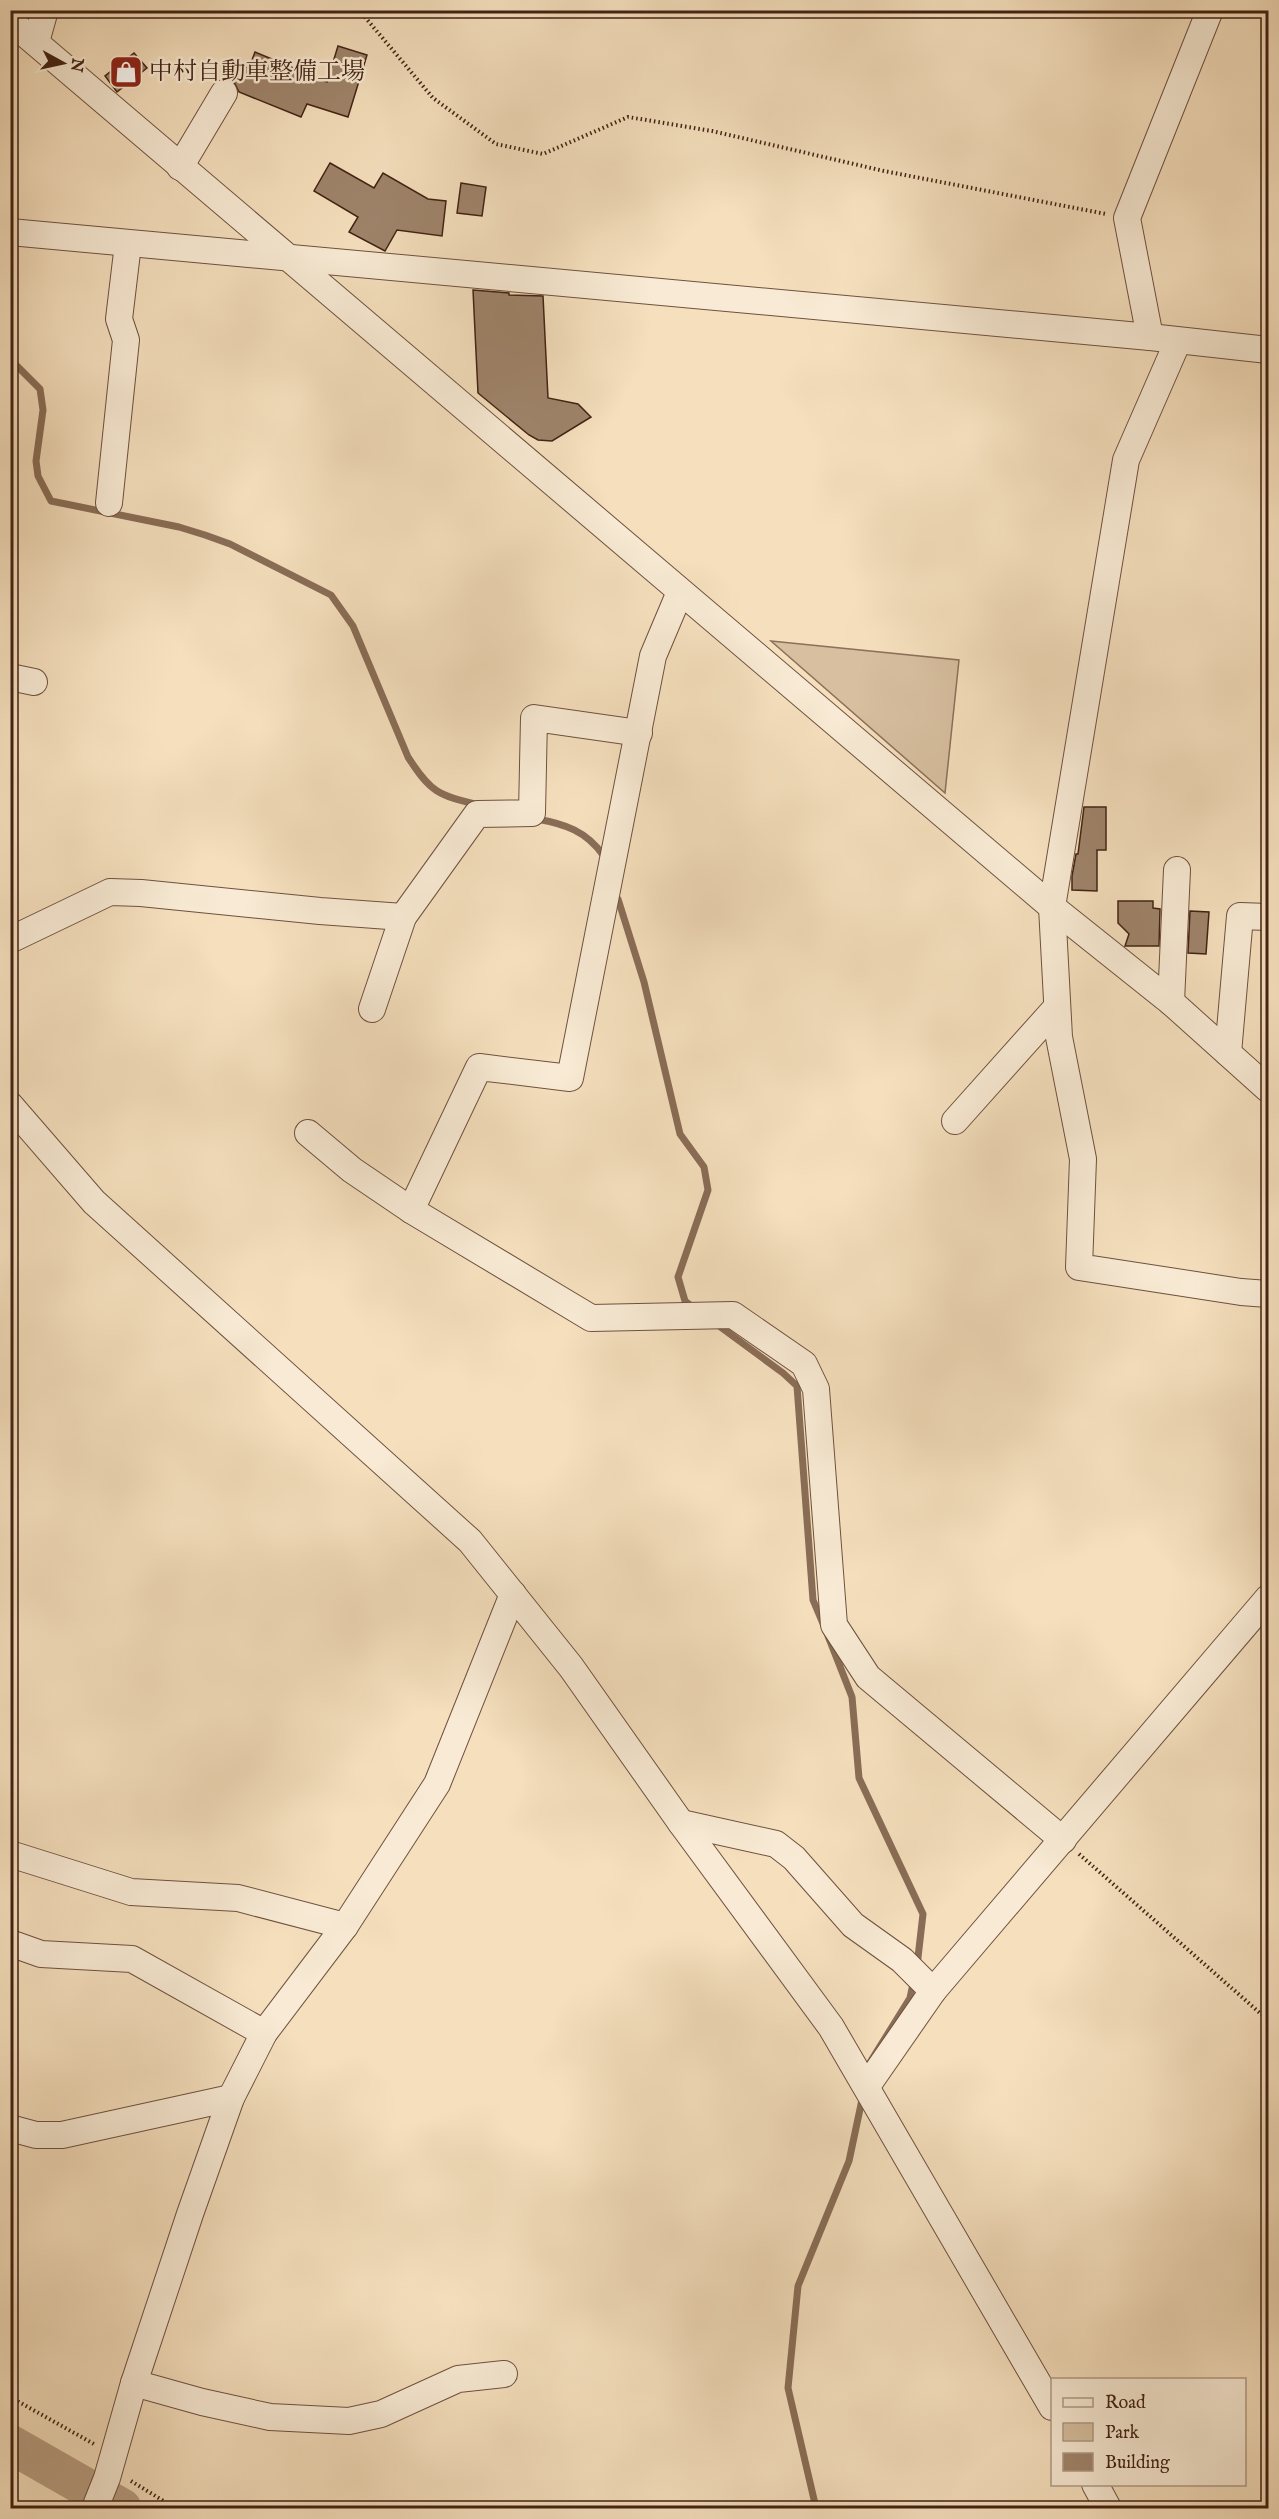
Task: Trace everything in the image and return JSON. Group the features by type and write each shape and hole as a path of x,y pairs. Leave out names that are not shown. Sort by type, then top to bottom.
{"street":[{"path":"36,42 45,10"},
{"path":"1150,337 1127,218 1210,10"},
{"path":"10,21 1052,907 1171,1002 1269,1089"},
{"path":"180,167 224,93"},
{"path":"10,232 1150,337 1269,350"},
{"path":"110,503 126,340 119,319 128,243"},
{"path":"1178,341 1126,460 1052,907 1059,1036 1083,1159 1080,1267 1241,1292 1269,1294"},
{"path":"411,1209 479,1067 570,1078 653,656 680,592"},
{"path":"372,1009 403,917 477,814 532,813 534,718 639,733"},
{"path":"1171,1002 1177,870"},
{"path":"10,940 110,892 403,917"},
{"path":"1228,1053 1240,916 1269,918"},
{"path":"955,1121 1057,1007"},
{"path":"10,1106 94,1202 470,1541 513,1594 571,1667 681,1823 831,2027 1051,2405"},
{"path":"308,1133 352,1170 411,1209 591,1318 733,1315 804,1364 816,1389 834,1625 868,1677 1063,1840"},
{"path":"95,2508 110,2466 134,2383 231,2098 264,2033 345,1926 437,1784 513,1594"},
{"path":"867,2086 933,1991 1269,1598"},
{"path":"681,1823 776,1844 794,1858 853,1925 902,1960 933,1991"},
{"path":"10,1854 131,1892 238,1898 345,1926"},
{"path":"10,1943 41,1954 132,1959 264,2033"},
{"path":"10,2128 36,2135 62,2135 231,2098"},
{"path":"134,2383 202,2402 270,2416 349,2421 381,2414 458,2379 504,2374"},
{"path":"1096,2486 1108,2508"}],"path":[{"path":"359,10 433,98 496,144 543,154 628,117 712,131 884,171 1127,218"},
{"path":"1063,1840 1269,2020"},
{"path":"10,2397 175,2508"}],"green space":[{"path":"771,641 959,660 945,793"}],"building":[{"path":"338,46 367,55 348,117 307,104 301,117 239,92 234,82 240,65 249,68 255,52 327,82"},
{"path":"134,53 147,68 117,92 105,76"},
{"path":"330,163 374,188 383,173 428,199 446,201 442,236 397,230 385,251 349,232 358,217 314,191"},
{"path":"461,183 486,187 482,216 457,213"},
{"path":"473,290 509,293 509,295 543,296 548,398 578,404 591,417 552,441 538,440 478,393"},
{"path":"1084,807 1106,807 1106,850 1097,850 1097,891 1072,890 1072,876 1076,854 1078,854"},
{"path":"1118,901 1153,901 1153,908 1160,909 1159,946 1125,946 1129,934 1118,923"},
{"path":"1190,911 1209,912 1206,954 1188,953"}],"waterway":[{"path":"10,359 40,389 43,410 36,461 38,476 51,501 179,527 205,535 230,544 331,595 353,626 408,757 416,769 437,791 479,805"},
{"path":"537,819 557,823 582,834 603,855"},
{"path":"618,899 644,982 680,1134 704,1167 708,1190 678,1277 685,1301 694,1308"},
{"path":"715,1323 797,1386 813,1600 824,1626"},
{"path":"828,1636 852,1697 859,1778 923,1914 917,1966"},
{"path":"869,2064 910,1998 914,1979"},
{"path":"816,2508 788,2388 798,2286 849,2161 863,2095"},
{"path":"10,2444 122,2508"}],"place":[{"name":"中村自動車整備工場","path":"126,72"}]}
